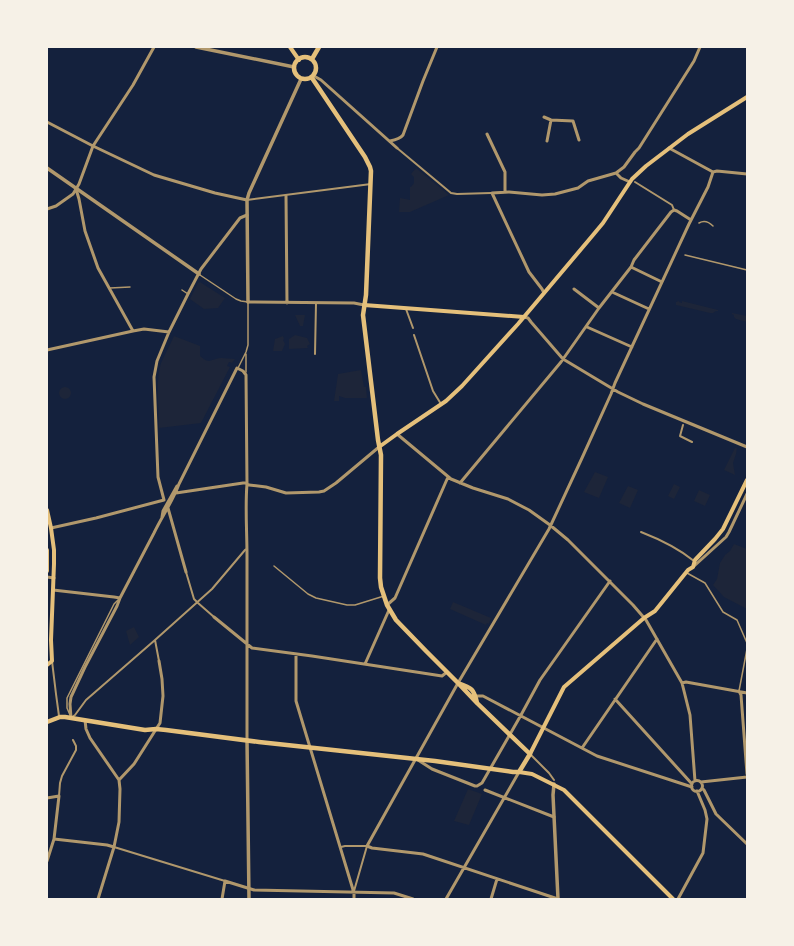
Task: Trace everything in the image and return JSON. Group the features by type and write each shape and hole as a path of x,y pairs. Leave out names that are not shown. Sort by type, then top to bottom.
{"main road":[{"path":"290,47 299,60"},
{"path":"312,59 319,47"},
{"path":"306,57 312,59 316,69 313,77 306,80 301,79 295,73 294,67 299,60 306,57"},
{"path":"313,77 370,167 371,184 364,315 381,455 381,587 388,607 396,620 458,683 471,689 474,692 474,697 477,703 530,754"},
{"path":"379,447 441,404 462,386 524,317 594,235 630,182 646,166 688,134 747,97"},
{"path":"364,305 524,317"},
{"path":"519,772 530,754 564,687 644,618 655,611 723,529 747,480"},
{"path":"47,510 54,550 51,640 52,660 47,665"},
{"path":"47,550 47,571"},
{"path":"47,722 60,717 71,718 144,730 156,729 532,774 554,782 565,791 672,899"}],"street":[{"path":"47,209 56,206 73,194 79,184 93,146 133,85 154,47"},
{"path":"196,47 294,67"},
{"path":"390,141 397,140 403,135 437,47"},
{"path":"313,77 321,80 451,193 505,192 542,195 554,194 578,188 588,182 616,173 624,168 639,148 690,67 700,47"},
{"path":"301,79 247,200 248,302 354,302 364,305"},
{"path":"544,117 552,120 573,121 577,129 579,140"},
{"path":"547,141 552,120"},
{"path":"47,122 154,175 215,193 247,200 371,184"},
{"path":"487,134 505,172 505,192"},
{"path":"669,148 713,172 717,171 747,174"},
{"path":"47,168 199,274"},
{"path":"354,899 354,893 367,846 458,683 550,525 649,309 708,187 713,172"},
{"path":"616,173 621,178 630,182"},
{"path":"635,182 672,205 674,210 691,220"},
{"path":"76,189 85,231 98,268 133,331"},
{"path":"492,193 529,272 544,293"},
{"path":"286,196 286,303"},
{"path":"460,483 563,359 634,260 674,210"},
{"path":"164,500 158,477 154,377 157,361 169,332 201,269 240,218 247,215"},
{"path":"631,266 662,282"},
{"path":"574,289 599,308"},
{"path":"612,292 649,309"},
{"path":"315,354 316,303"},
{"path":"406,308 412,328"},
{"path":"524,317 528,318 563,359 613,389 643,404 747,447"},
{"path":"587,327 632,347"},
{"path":"47,350 133,331 144,330 169,332"},
{"path":"414,335 433,391 441,404"},
{"path":"162,517 163,511 178,485 238,368 246,375 249,899"},
{"path":"683,425 680,436 692,442"},
{"path":"396,434 448,477 473,488 519,504 550,525 568,540 610,581 644,618 682,682 690,715 695,780 692,785"},
{"path":"176,493 243,483 266,487 286,493 324,491 336,483 379,447"},
{"path":"365,664 388,607 394,598 448,477"},
{"path":"71,718 71,697 120,598 176,493 178,485"},
{"path":"641,532 682,551 694,564 726,537 747,494"},
{"path":"51,528 164,500 168,502"},
{"path":"168,508 194,599 252,648 442,676 447,672"},
{"path":"71,718 86,700 198,603 247,549"},
{"path":"47,577 54,578"},
{"path":"415,759 432,769 475,786 482,783 540,680 610,581"},
{"path":"53,590 114,596 120,598"},
{"path":"582,748 656,639"},
{"path":"119,780 134,764 160,723 164,696 155,640"},
{"path":"296,654 296,701 354,893"},
{"path":"52,660 60,717"},
{"path":"682,682 747,693"},
{"path":"739,691 741,695 747,774"},
{"path":"474,697 483,696 597,756 692,785"},
{"path":"615,699 692,785 694,790 697,791 705,810 707,820 703,853 678,899"},
{"path":"85,720 86,729 90,738 119,780 121,796 120,822 98,899"},
{"path":"47,861 54,838 60,783 62,776 76,750 73,740"},
{"path":"340,847 367,846 372,848 423,854 558,899 554,782 549,773 530,754"},
{"path":"446,899 519,772"},
{"path":"695,780 702,782 747,777"},
{"path":"702,782 702,788 716,814 747,844"},
{"path":"697,791 702,788"},
{"path":"485,790 554,817"},
{"path":"47,798 59,796"},
{"path":"54,838 114,847 254,890 394,893 413,899"},
{"path":"491,899 497,879"},
{"path":"222,899 225,881"}],"lane":[{"path":"699,223 704,221 713,226"},
{"path":"685,255 747,270"},
{"path":"199,274 236,299 248,302 248,345 238,368"},
{"path":"108,288 130,287"},
{"path":"182,290 188,294"},
{"path":"246,352 246,375"},
{"path":"274,566 308,594 316,598 347,605 355,605 384,596"},
{"path":"686,572 704,583 723,612 737,620 747,644"},
{"path":"739,691 747,649"}],"shaded area":[{"path":"416,168 449,195 410,212 399,212 400,198 410,200 410,187 414,183 414,177 411,174"},
{"path":"200,282 225,298 218,308 204,309 190,299 198,283"},
{"path":"679,301 718,311 710,313 676,305 676,302"},
{"path":"732,313 747,316 747,322 736,319"},
{"path":"295,315 305,315 303,326 300,326"},
{"path":"295,335 307,338 310,344 307,346 308,348 289,349 289,339"},
{"path":"174,336 200,346 200,356 208,361 221,358 235,359 232,363 229,362 227,366 230,367 201,423 159,428 159,371 161,363"},
{"path":"283,336 285,344 282,351 273,351 275,339"},
{"path":"361,370 364,387 366,387 367,398 345,398 339,396 339,401 334,401 338,374"},
{"path":"67,387 70,388 70,398 63,399 60,398 59,391 60,388"},
{"path":"735,448 737,448 733,463 735,475 724,470"},
{"path":"595,472 608,477 599,498 584,492"},
{"path":"674,484 680,487 674,499 668,496"},
{"path":"628,486 638,490 630,508 619,503"},
{"path":"699,490 710,495 705,506 694,501"},
{"path":"734,544 747,549 747,609 724,597 713,585 717,579 720,563"},
{"path":"453,602 491,618 489,624 487,623 486,625 450,609"},
{"path":"134,627 139,637 130,645 126,631"},
{"path":"468,789 482,794 469,825 454,821"}]}
